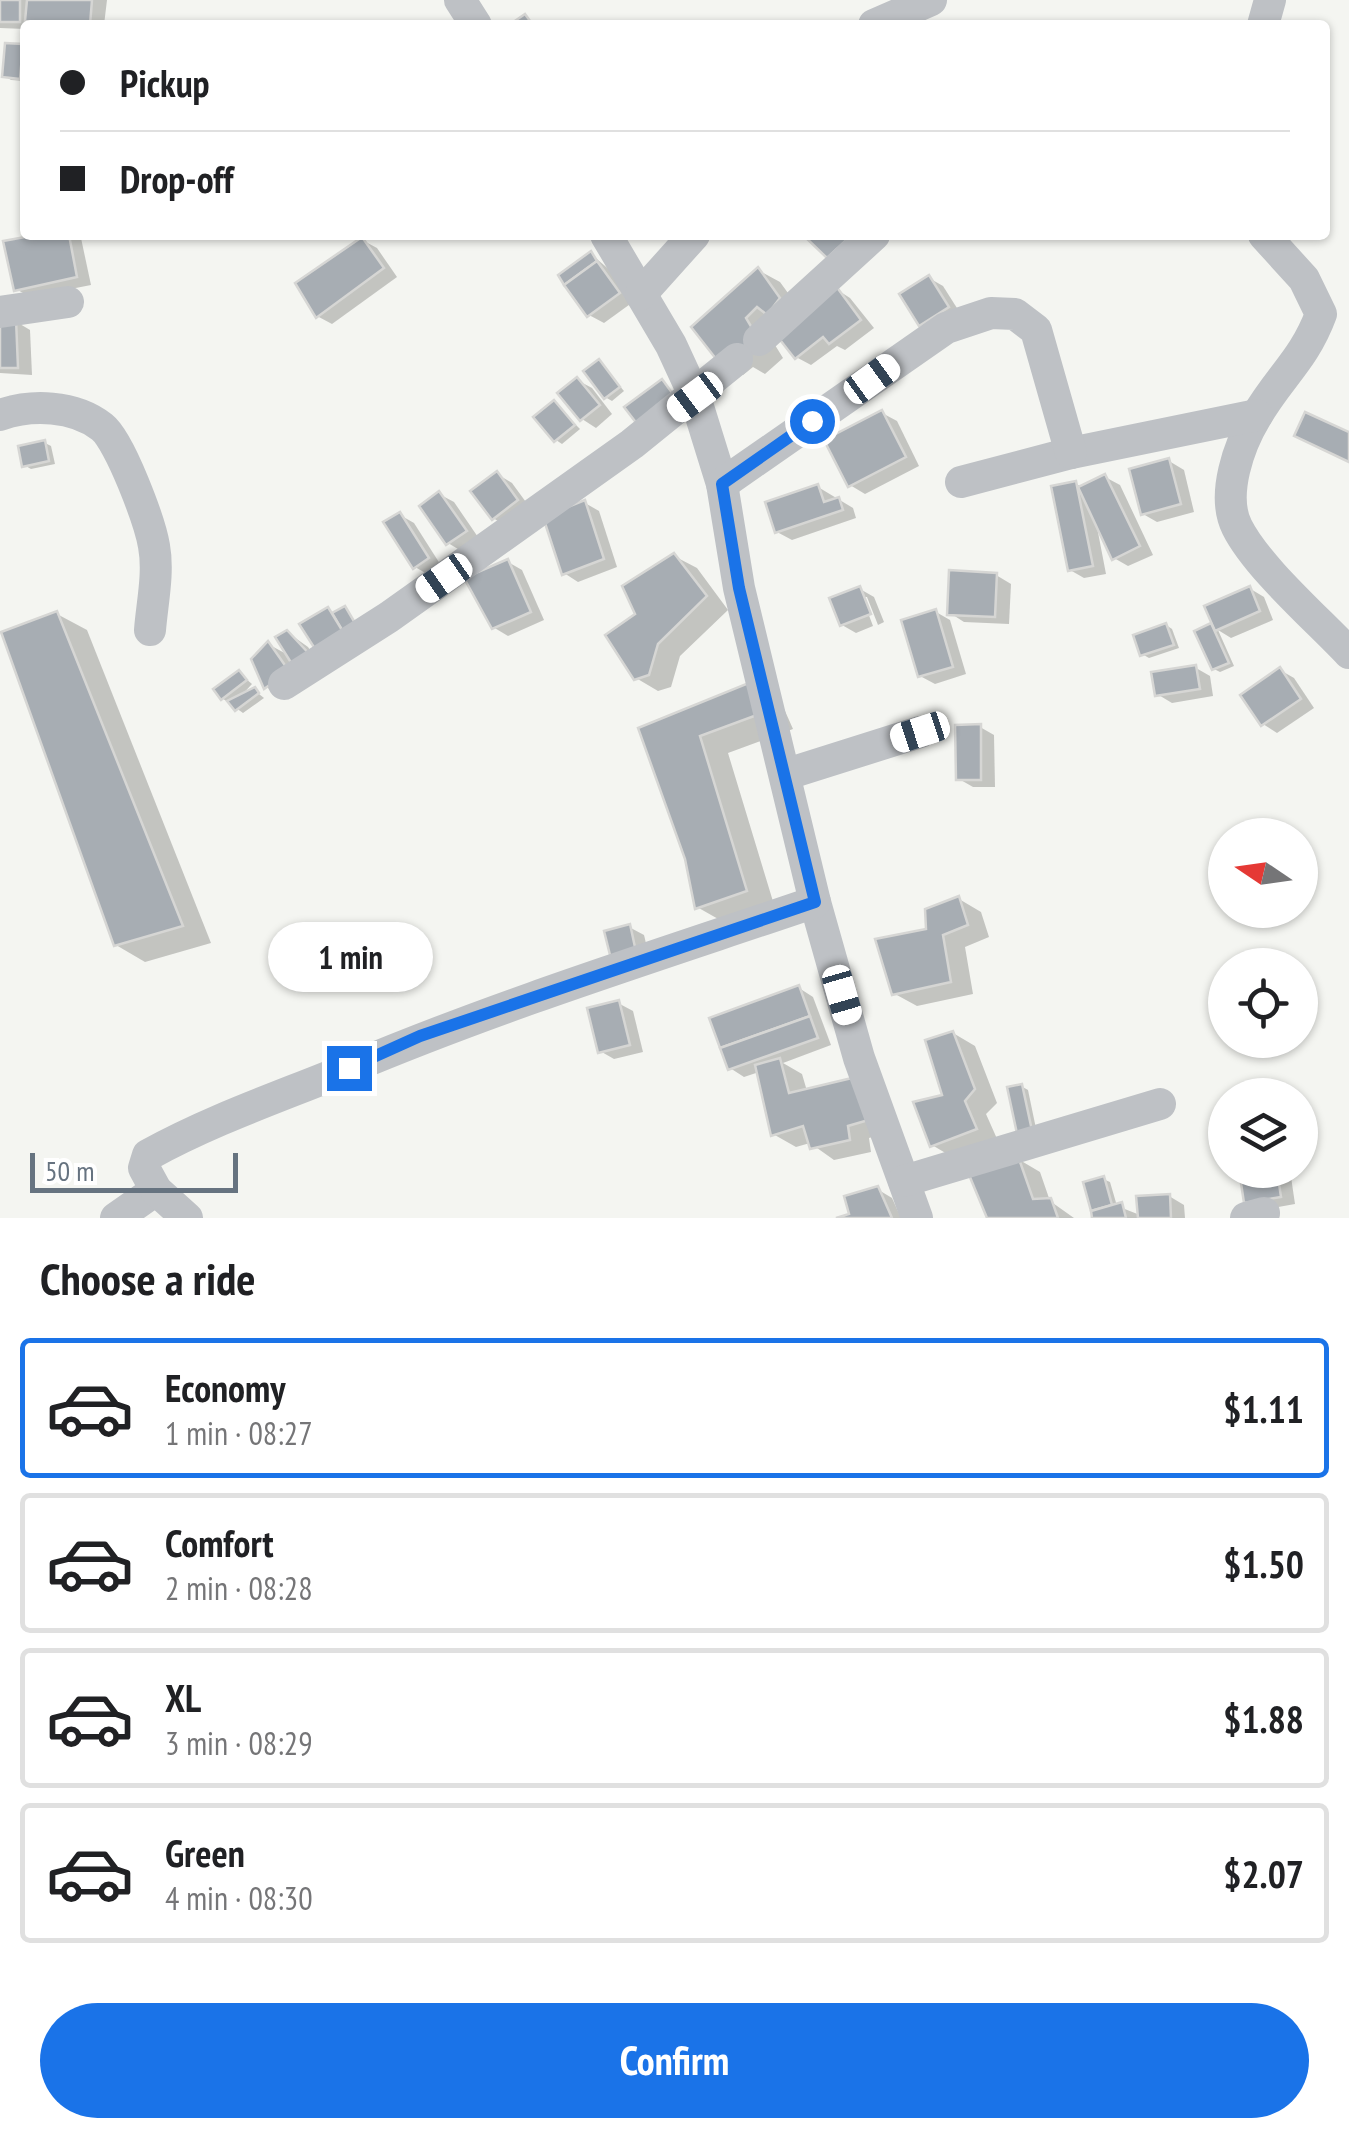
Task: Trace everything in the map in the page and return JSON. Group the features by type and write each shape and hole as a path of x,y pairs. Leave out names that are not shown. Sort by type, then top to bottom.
{"street":[{"path":"885,20 931,0"},
{"path":"609,240 695,397 722,484 739,588 815,902 860,1058 917,1218"},
{"path":"642,294 690,240"},
{"path":"284,684 389,617 695,397 868,240"},
{"path":"1269,240 1304,279 1321,314 1309,348 1257,415 1242,446 1230,494 1236,526 1349,653"},
{"path":"0,312 68,302"},
{"path":"722,484 946,328 991,313 1014,314 1036,330 1070,454"},
{"path":"0,415 26,406 61,410 102,426 114,442 154,546 150,630"},
{"path":"961,482 1070,454 1257,415"},
{"path":"787,774 920,732"},
{"path":"187,1218 156,1190 144,1168 148,1155 239,1110 420,1036 815,902"},
{"path":"904,1181 1160,1104"},
{"path":"116,1218 156,1190"}],"building":[{"path":"0,0 20,0 20,22 0,22"},
{"path":"27,0 92,0 90,20 25,20"},
{"path":"5,43 20,44 20,79 2,77"},
{"path":"70,240 77,277 14,291 3,241"},
{"path":"358,240 364,240 384,268 316,318 295,283"},
{"path":"808,240 847,240 827,258"},
{"path":"591,251 597,261 564,285 558,275"},
{"path":"597,261 620,293 587,317 564,285"},
{"path":"758,267 780,298 770,311 776,322 757,307 746,318 762,345 720,364 691,327"},
{"path":"929,275 949,307 919,326 899,294"},
{"path":"836,286 861,320 829,344 823,337 795,359 777,336"},
{"path":"0,319 16,319 18,368 0,368"},
{"path":"599,359 620,387 604,399 583,371"},
{"path":"577,377 600,405 580,421 557,393"},
{"path":"662,379 678,401 641,429 624,407"},
{"path":"554,400 575,425 554,442 533,417"},
{"path":"882,410 906,457 848,487 824,440"},
{"path":"1305,412 1349,432 1349,462 1294,436"},
{"path":"45,440 49,461 22,467 18,446"},
{"path":"1169,458 1181,504 1141,515 1129,469"},
{"path":"497,471 518,500 492,520 470,491"},
{"path":"1105,474 1140,546 1112,560 1078,487"},
{"path":"1076,481 1093,566 1068,571 1051,486"},
{"path":"818,484 824,502 839,497 843,510 775,533 765,502"},
{"path":"439,491 467,531 446,545 419,506"},
{"path":"585,500 604,559 562,575 543,517"},
{"path":"400,512 429,558 413,569 383,522"},
{"path":"674,553 707,596 658,644 649,675 634,680 605,635 635,614 622,586"},
{"path":"508,559 531,612 492,629 464,578"},
{"path":"949,570 997,573 995,617 947,615"},
{"path":"860,586 871,614 840,626 829,598"},
{"path":"1250,586 1260,611 1215,631 1204,606"},
{"path":"345,606 358,628 345,635 332,613"},
{"path":"328,607 345,635 317,652 299,624"},
{"path":"936,609 953,667 918,677 901,620"},
{"path":"57,611 183,926 114,946 1,632"},
{"path":"1166,623 1174,645 1140,656 1133,635"},
{"path":"1211,623 1229,663 1212,670 1194,631"},
{"path":"287,630 313,658 295,669 275,637"},
{"path":"268,641 289,671 264,689 251,659"},
{"path":"1196,665 1200,689 1155,696 1151,672"},
{"path":"1280,667 1301,699 1261,726 1240,695"},
{"path":"239,670 247,680 221,700 213,689"},
{"path":"751,682 765,712 700,736 747,891 695,909 685,859 638,728"},
{"path":"255,687 259,693 235,711 227,701"},
{"path":"981,724 981,780 956,780 955,725"},
{"path":"959,896 968,925 943,935 951,982 892,995 875,939 926,929 925,909"},
{"path":"630,924 638,961 613,967 604,931"},
{"path":"799,985 810,1016 720,1048 709,1018"},
{"path":"619,1000 630,1045 598,1053 587,1008"},
{"path":"810,1016 818,1038 728,1070 720,1048"},
{"path":"953,1031 975,1089 965,1101 977,1129 930,1147 913,1102 942,1095 925,1040"},
{"path":"780,1058 789,1093 852,1078 872,1119 848,1126 850,1140 810,1149 803,1126 771,1136 755,1065"},
{"path":"1022,1084 1034,1140 1019,1143 1007,1087"},
{"path":"1018,1156 1033,1199 1051,1198 1058,1218 987,1218 967,1170"},
{"path":"1104,1176 1112,1205 1091,1211 1083,1182"},
{"path":"878,1186 892,1218 836,1218 849,1214 844,1196"},
{"path":"1242,1188 1280,1188 1281,1197 1244,1203"},
{"path":"1170,1194 1171,1218 1138,1218 1136,1196"},
{"path":"1122,1202 1126,1218 1092,1218 1091,1211"}],"route":[{"path":"349,1068 420,1036 815,902 739,588 722,484 812,421"}]}
